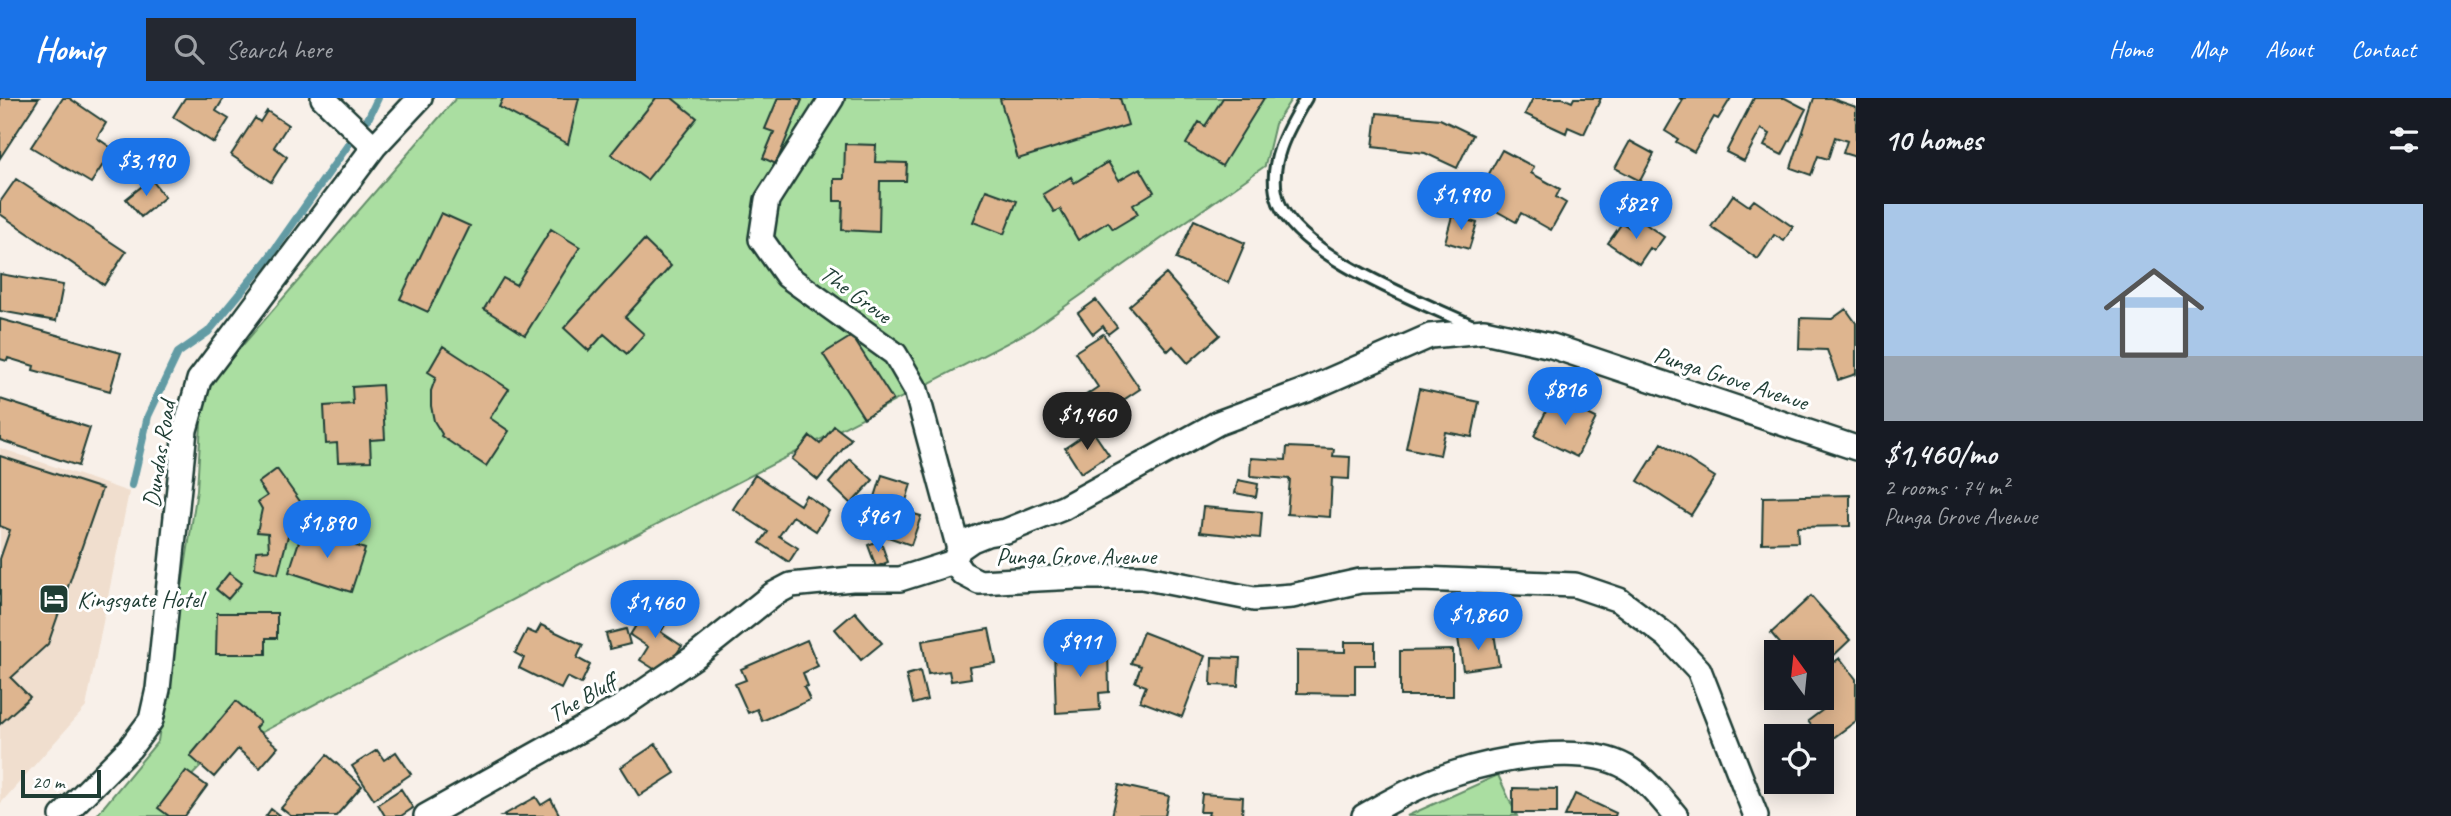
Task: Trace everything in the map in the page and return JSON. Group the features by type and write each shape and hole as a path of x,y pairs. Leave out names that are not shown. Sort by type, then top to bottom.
{"street":[{"path":"323,98 374,147"},
{"name":"Dundas Road","path":"61,816 130,748 151,720 159,689 185,430 199,380 374,147 420,98"},
{"name":"The Grove","path":"832,98 767,200 761,239 786,276 895,354 916,390 957,555"},
{"name":"Punga Grove Avenue","path":"1756,816 1699,670 1667,636 1619,600 1575,585 1421,579 1360,581 1292,596 1254,599 1142,577 979,582 962,573 957,555 972,540 1006,531 1063,508 1218,423 1307,390 1430,336 1484,331 1552,346 1856,448"},
{"name":"The Bluff","path":"426,816 621,707 693,658 772,596 791,585 852,579 900,579 957,555"},
{"path":"1364,816 1404,793 1452,774 1544,755 1585,754 1625,767 1661,797 1676,816"}],"lane":[{"path":"1306,98 1286,131 1277,160 1276,184 1279,203 1293,224 1317,246 1362,274 1484,331"}],"shaded area":[{"name":"Kingsgate Hotel","path":"0,448 129,492 86,707 0,804"}],"green space":[{"path":"456,98 1292,98 1275,124 1265,166 1030,331 553,578 204,763 170,798 169,816 96,816 158,741 197,490 203,391"},
{"path":"1498,775 1517,816 1407,816"}],"building":[{"path":"0,98 39,98 0,158"},
{"path":"63,98 69,98 106,123 97,138 113,149 91,183 31,147"},
{"path":"185,98 224,98 216,111 229,119 214,143 173,117"},
{"path":"503,98 579,98 568,144 499,107"},
{"path":"656,98 672,98 697,118 647,180 611,154"},
{"path":"778,98 802,100 776,164 763,158 774,132 765,129"},
{"path":"1120,98 1128,125 1018,159 1000,99"},
{"path":"1223,98 1264,98 1222,166 1186,144 1199,122 1205,126"},
{"path":"1533,98 1563,98 1572,102 1574,98 1601,98 1584,134 1568,127 1566,133 1525,114"},
{"path":"1679,98 1731,98 1718,119 1714,117 1694,152 1676,142 1678,139 1665,131 1683,100"},
{"path":"1754,98 1785,98 1806,109 1782,155 1764,146 1770,134 1761,129 1744,161 1726,152"},
{"path":"1814,98 1830,98 1856,107 1856,157 1843,153 1847,141 1835,137 1828,159 1818,156 1811,175 1791,168"},
{"path":"267,111 288,125 274,147 287,157 271,182 231,155 255,118 260,122"},
{"path":"1377,113 1440,119 1473,135 1457,168 1425,153 1373,147"},
{"path":"1630,141 1654,154 1640,181 1615,168"},
{"path":"845,144 876,145 875,162 907,163 906,181 880,181 879,232 842,230 843,201 834,201 834,179 844,179"},
{"path":"1502,150 1534,167 1531,173 1560,189 1556,197 1566,203 1551,230 1521,213 1516,222 1475,199"},
{"path":"1108,162 1119,180 1140,168 1154,192 1133,205 1138,214 1113,229 1108,222 1078,240 1060,209 1054,212 1043,194 1071,177 1074,183"},
{"path":"16,179 126,252 104,285 0,214 0,202"},
{"path":"151,179 165,197 141,217 126,199"},
{"path":"986,190 1017,201 1004,234 973,222"},
{"path":"1733,195 1749,206 1754,200 1793,227 1784,241 1774,235 1758,259 1711,227"},
{"path":"441,213 470,226 428,312 400,299"},
{"path":"1452,216 1477,223 1469,249 1445,242"},
{"path":"1194,220 1245,243 1228,283 1176,259"},
{"path":"1640,220 1664,237 1654,251 1650,248 1639,264 1608,243 1622,223 1633,230"},
{"path":"551,229 580,247 525,335 484,309 503,278 516,285"},
{"path":"644,240 671,266 625,317 644,334 627,354 604,334 589,351 564,328"},
{"path":"0,274 63,285 56,321 0,311"},
{"path":"1166,274 1220,335 1188,363 1173,346 1168,351 1129,306"},
{"path":"1096,300 1117,327 1108,334 1103,326 1093,334 1078,313"},
{"path":"1846,309 1856,323 1856,374 1838,380 1827,350 1799,349 1800,318 1832,319"},
{"path":"0,319 121,353 110,391 33,370 34,366 8,358 7,361 0,359"},
{"path":"1103,334 1140,389 1096,418 1083,397 1098,387 1075,352"},
{"path":"852,336 893,400 864,418 823,354"},
{"path":"443,346 509,389 490,418 509,431 486,466 441,436 434,421 431,391 436,377 428,372"},
{"path":"382,385 385,439 370,440 371,461 338,462 337,443 326,444 324,406 353,404 352,387"},
{"path":"1419,389 1479,402 1472,437 1445,432 1440,455 1406,448"},
{"path":"1553,397 1596,418 1577,457 1534,436"},
{"path":"0,399 90,428 78,466 0,440"},
{"path":"834,426 851,439 818,480 792,459 810,436 820,444"},
{"path":"1092,430 1109,455 1081,473 1065,448"},
{"path":"1662,443 1715,477 1691,515 1638,481"},
{"path":"1287,447 1334,449 1333,456 1350,457 1349,479 1332,478 1330,517 1287,514 1290,479 1250,476 1251,458 1286,460"},
{"path":"0,456 102,489 48,644 11,678 30,697 0,724 0,559 10,530 0,526"},
{"path":"850,459 873,480 851,504 829,483"},
{"path":"277,469 309,514 290,528 278,574 255,568 256,551 269,550 268,533 257,532 262,509 258,502 267,496 258,483"},
{"path":"755,475 800,505 806,495 829,511 816,531 793,516 779,536 798,548 789,562 760,543 768,532 733,509"},
{"path":"882,475 911,484 903,511 921,516 911,545 871,531 874,521 868,519"},
{"path":"1238,480 1258,484 1256,497 1235,493"},
{"path":"1850,495 1850,526 1797,527 1798,542 1762,543 1763,497"},
{"path":"1203,507 1262,512 1260,538 1200,532"},
{"path":"303,529 365,549 351,592 289,572"},
{"path":"880,540 888,562 876,567 868,545"},
{"path":"229,573 242,583 228,599 216,589"},
{"path":"1811,596 1850,640 1834,655 1834,640 1777,640 1771,633"},
{"path":"649,605 669,618 661,632 682,646 662,674 640,660 648,647 630,635"},
{"path":"855,612 882,643 861,660 835,629"},
{"path":"217,613 277,613 277,638 266,638 266,654 216,654"},
{"path":"541,625 583,645 577,658 590,665 581,684 567,677 561,689 519,668 524,658 515,653 527,630 536,634"},
{"path":"626,629 630,644 610,649 606,634"},
{"path":"989,629 996,663 969,667 971,678 951,681 949,671 928,674 922,641"},
{"path":"1143,632 1205,656 1182,717 1140,701 1146,686 1135,682 1141,666 1131,663"},
{"path":"1494,633 1499,665 1463,670 1458,638"},
{"path":"807,640 818,666 803,673 808,686 804,687 810,700 762,721 757,709 748,713 735,684 746,680 741,669"},
{"path":"1345,642 1375,642 1375,665 1355,665 1355,694 1297,693 1297,651 1345,652"},
{"path":"1108,649 1109,692 1099,693 1100,710 1056,713 1054,650"},
{"path":"1453,650 1453,696 1400,696 1400,651"},
{"path":"1212,657 1240,658 1238,686 1211,685"},
{"path":"1840,658 1856,679 1856,721 1834,737 1834,724 1810,724 1808,721 1823,710 1834,710 1834,662"},
{"path":"920,671 927,700 913,704 906,675"},
{"path":"236,701 260,722 255,728 278,747 260,768 238,749 214,777 190,756"},
{"path":"656,744 675,773 639,796 621,767"},
{"path":"377,750 384,760 396,752 411,774 374,799 352,766"},
{"path":"327,755 362,786 336,816 291,816 281,808"},
{"path":"186,771 207,786 185,816 169,816 158,808"},
{"path":"1119,785 1169,796 1165,816 1112,816"},
{"path":"1513,788 1557,789 1557,813 1513,813"},
{"path":"401,789 413,808 401,816 385,816 378,804"},
{"path":"1202,794 1243,797 1242,816 1208,816 1209,812 1200,812"},
{"path":"1575,794 1616,813 1615,816 1565,816"},
{"path":"536,797 541,805 551,799 559,814 502,816"},
{"path":"271,809 280,816 266,816"}],"waterway":[{"path":"368,119 378,98"},
{"path":"132,485 148,416 178,353 208,332 268,259 348,145"}],"place":[{"name":"Kingsgate Hotel","path":"54,599"}]}
